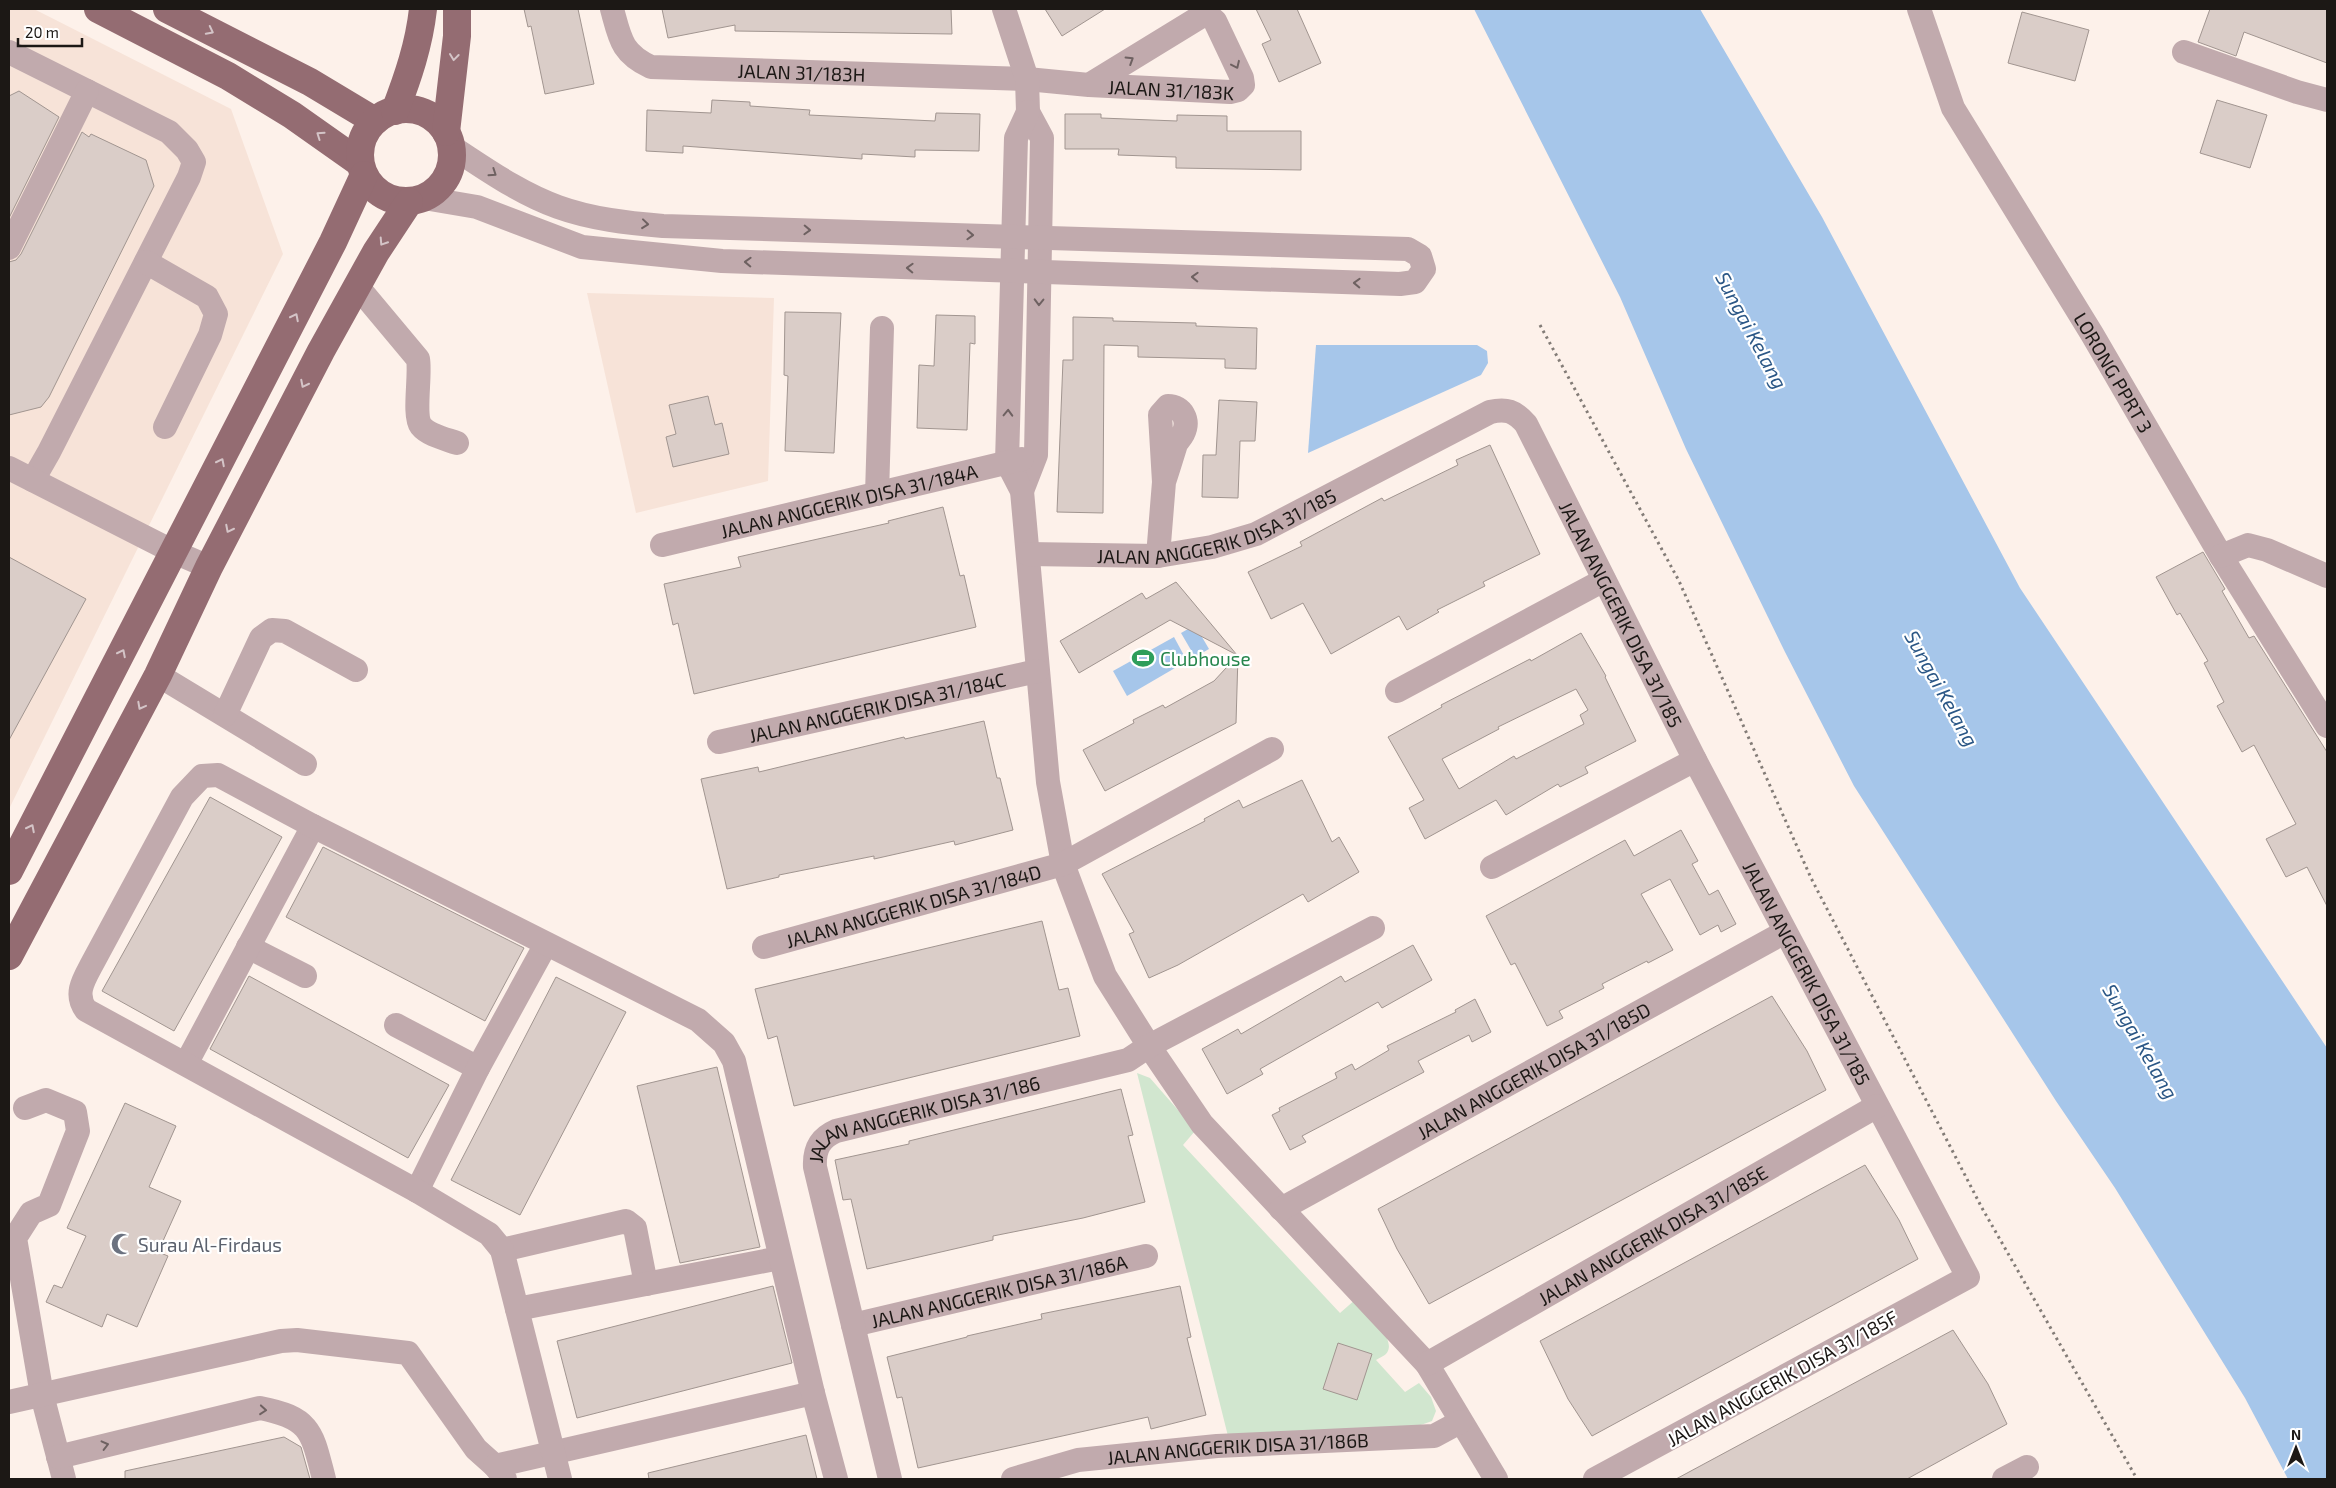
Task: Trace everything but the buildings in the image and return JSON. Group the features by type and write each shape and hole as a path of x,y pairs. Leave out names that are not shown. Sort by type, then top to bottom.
{"main road":[{"path":"98,9 228,76 292,115 362,169 370,185 382,195 398,201 417,200 437,190 446,178 452,163 449,140 457,36 457,9"},
{"path":"167,9 310,82 385,116 414,110 424,113 440,124 449,140"},
{"path":"9,871 334,242 362,169 362,140 385,116 414,58 420,35 423,9"},
{"path":"9,956 158,675 209,567 321,351 376,252 417,200"}],"street":[{"name":"JALAN 31/183H","path":"612,9 620,40 627,51 637,60 651,67 1027,79"},
{"path":"1004,9 1027,79 1028,112 1016,138 1007,462 1022,491 1048,782 1063,864 1105,976 1149,1046 1202,1124 1426,1364 1496,1479"},
{"name":"LORONG PPRT 3","path":"1919,9 1953,108 2092,334 2221,556 2327,726"},
{"name":"JALAN 31/183K","path":"1027,79 1089,85 1230,92 1238,90 1243,85 1242,78 1215,21 1208,15 1200,17 1089,85"},
{"path":"9,52 169,132 187,150 194,162 189,178 33,480"},
{"path":"2184,52 2297,92 2327,100"},
{"path":"9,248 87,91"},
{"path":"1022,491 1036,455 1042,169 1042,138 1028,112"},
{"path":"417,200 477,207 582,247 722,261 1400,284 1416,282 1424,269 1420,256 1408,249 663,226 615,222 559,208 529,195 449,140"},
{"path":"1015,168 1042,169"},
{"path":"146,262 207,297 216,314 210,335 165,427"},
{"path":"357,286 418,359 420,369 418,417 420,425 426,430 457,443"},
{"path":"877,494 882,328"},
{"name":"JALAN ANGGERIK DISA 31/185","path":"1028,554 1158,556 1212,547 1256,534 1490,412 1510,411 1519,416 1526,424 1695,760 1968,1277"},
{"name":"JALAN ANGGERIK DISA 31/184A","path":"662,545 1036,455"},
{"path":"9,468 174,552 209,567"},
{"path":"1158,556 1164,482"},
{"path":"2221,556 2248,545 2267,550 2327,576"},
{"path":"1397,691 1604,580"},
{"path":"225,715 261,638 272,630 285,631 356,670"},
{"name":"JALAN ANGGERIK DISA 31/184C","path":"719,742 1037,671"},
{"path":"158,675 304,764"},
{"name":"JALAN ANGGERIK DISA 31/184D","path":"764,947 1063,864 1272,749"},
{"path":"1492,867 1695,760"},
{"path":"560,1479 502,1250 489,1234 417,1191 86,1010 81,1003 81,985 92,964 182,797 202,776 218,775 313,826 698,1020 724,1043 734,1061 812,1393 836,1479"},
{"path":"186,1064 313,826"},
{"name":"JALAN ANGGERIK DISA 31/186","path":"890,1479 815,1167 816,1150 826,1136 836,1131 1128,1060 1149,1046 1373,928"},
{"name":"JALAN ANGGERIK DISA 31/185D","path":"1281,1209 1785,932"},
{"path":"417,1191 478,1068 546,944"},
{"path":"248,948 305,976"},
{"path":"396,1025 478,1068"},
{"path":"24,1108 46,1100 75,1112 78,1131 50,1205 31,1213 15,1238 42,1395 61,1468 260,1408 292,1417 307,1428 313,1437 324,1479"},
{"name":"JALAN ANGGERIK DISA 31/185E","path":"1426,1364 1877,1106"},
{"path":"502,1250 626,1221 634,1228 646,1284"},
{"name":"JALAN ANGGERIK DISA 31/186A","path":"853,1325 1146,1256"},
{"path":"517,1309 780,1258"},
{"name":"JALAN ANGGERIK DISA 31/185F","path":"1595,1479 1968,1277"},
{"path":"9,1402 281,1341 297,1340 408,1353 476,1448 500,1472 553,1452 812,1393"},
{"name":"JALAN ANGGERIK DISA 31/186B","path":"1014,1479 1078,1460 1198,1448 1434,1436 1460,1422"},
{"path":"2004,1479 2026,1467"}],"path":[{"path":"1540,326 1679,581 1811,878 1982,1208 2137,1479"}],"shaded area":[{"path":"9,9 34,9 231,109 283,254 9,809"},
{"path":"587,293 774,298 768,481 636,513"}],"green space":[{"path":"1137,1073 1150,1078 1195,1131 1183,1145 1340,1313 1356,1299 1379,1325 1385,1333 1389,1348 1386,1354 1376,1360 1405,1392 1419,1383 1431,1397 1436,1411 1432,1421 1418,1426 1228,1436"}],"water":[{"name":"Sungai Kelang","path":"1474,9 1700,9 1822,217 2020,588 2327,1048 2327,1479 2288,1479 2245,1398 2115,1188 2056,1101 1854,786 1785,652 1686,449 1620,297"},
{"path":"1316,345 1477,345 1487,351 1488,363 1481,375 1308,453"},
{"path":"1195,625 1209,649 1195,657 1181,633"},
{"path":"1174,637 1187,661 1127,696 1113,671"}],"place":[{"name":"Clubhouse","path":"1143,658"},
{"name":"Surau Al-Firdaus","path":"122,1244"}]}
